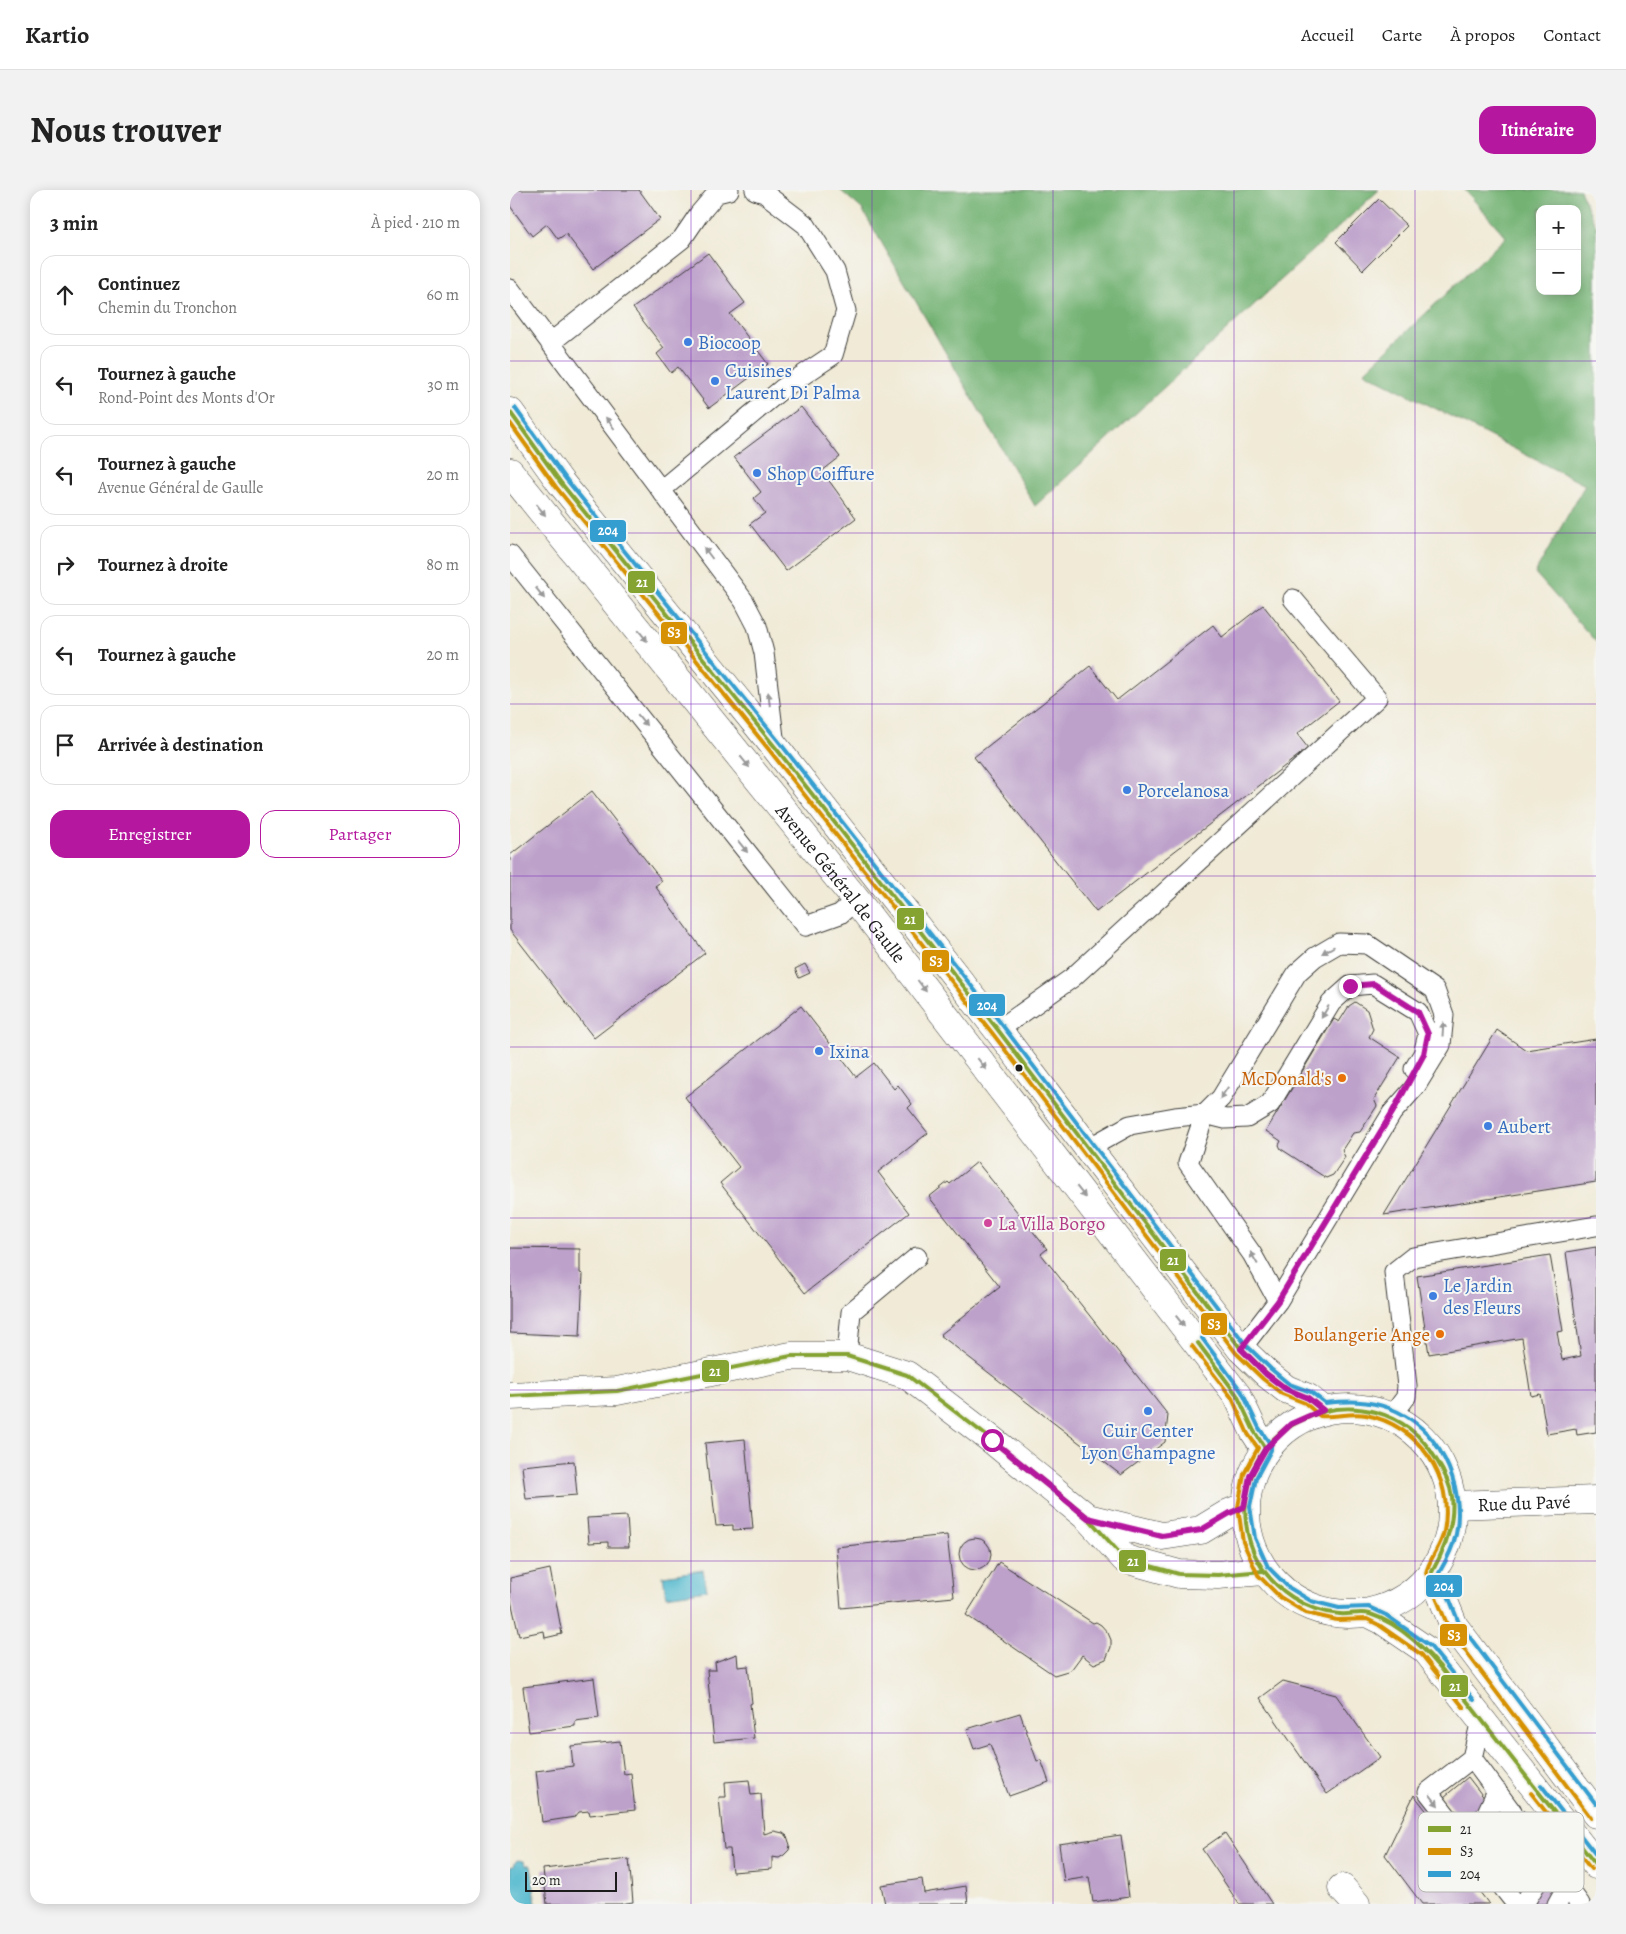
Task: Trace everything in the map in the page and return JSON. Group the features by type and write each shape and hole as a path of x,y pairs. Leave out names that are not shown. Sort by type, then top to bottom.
{"main road":[{"name":"Avenue Général de Gaulle","path":"510,412 561,483 775,747 998,1030 1086,1149 1241,1349 1266,1374 1286,1389 1308,1398 1323,1410"},
{"name":"Avenue Général de Gaulle","path":"510,472 856,900 1237,1395 1254,1431 1266,1448"},
{"path":"510,1396 618,1391 791,1356 848,1356 906,1375 992,1440 1088,1518 1125,1560 1179,1574 1218,1576 1263,1571"},
{"path":"1346,1407 1370,1409 1392,1416 1416,1431 1435,1452 1447,1478 1453,1505 1451,1528 1445,1550 1432,1572 1414,1591 1400,1600 1392,1605 1368,1613 1338,1614 1309,1607 1284,1592 1263,1571 1248,1540 1244,1507 1250,1476 1266,1448 1291,1424 1323,1410 1346,1407"},
{"name":"Rue du Pavé","path":"1453,1505 1596,1500"},
{"path":"1088,1518 1162,1536 1201,1530 1244,1507"},
{"path":"1432,1572 1454,1626 1596,1813"},
{"path":"1368,1613 1382,1620 1426,1650 1554,1812"},
{"path":"1584,1850 1596,1865"}],"lane":[{"path":"550,343 682,239 699,214 717,193 729,190"},
{"path":"661,490 782,389 834,355 846,311 835,271 806,225 764,193 756,190"},
{"path":"510,289 744,601 757,626 764,653 775,747"},
{"path":"510,555 806,926 840,914 856,900"},
{"path":"998,1030 1072,978 1377,698 1293,598"},
{"path":"1278,1301 1252,1254 1188,1163 1205,1114 1221,1098 1297,973 1316,957 1339,943 1367,944 1435,990 1444,1015 1442,1045 1416,1086 1392,1113"},
{"path":"1086,1149 1130,1125 1205,1114 1226,1119 1247,1118 1270,1104 1331,1003 1350,986 1374,984 1418,1012 1428,1034 1424,1054 1392,1113 1278,1301 1241,1349"},
{"path":"1392,1416 1406,1397 1407,1386 1394,1272 1413,1257 1596,1226"},
{"path":"848,1356 851,1312 917,1257"},
{"path":"1444,1812 1428,1792 1472,1758 1482,1720"},
{"path":"1472,1758 1512,1811"},
{"path":"1487,1812 1497,1791"},
{"path":"1506,1892 1516,1904"},
{"path":"1524,1904 1531,1892"},
{"path":"1557,1904 1564,1892"},
{"path":"1571,1892 1580,1904"}],"green space":[{"path":"840,190 1379,190 1035,506 862,209"},
{"path":"1465,190 1580,190 1596,226 1596,642 1535,573 1585,485 1364,372 1506,237"}],"water":[{"path":"703,1570 707,1590 666,1596 663,1576"},
{"path":"518,1860 524,1861 526,1865 531,1865 536,1904 514,1904 510,1867 514,1866"}],"building":[{"path":"510,190 639,190 660,219 593,269 566,234 558,239 547,224 532,236 510,206"},
{"path":"1379,199 1407,226 1363,270 1336,242"},
{"path":"708,253 745,303 730,314 768,364 709,408 678,367 671,373 657,354 664,348 633,308"},
{"path":"801,407 840,457 822,471 856,518 786,571 750,524 765,513 754,498 761,492 734,457"},
{"name":"Porcelanosa","path":"1263,605 1339,701 1297,734 1308,748 1096,912 974,757 1090,666 1117,700 1213,625 1222,637"},
{"path":"592,791 662,881 655,886 705,953 594,1038 510,930 510,855"},
{"path":"805,964 810,973 799,978 795,969"},
{"name":"McDonald's","path":"1355,1002 1367,1010 1373,1029 1369,1037 1400,1057 1374,1099 1377,1106 1360,1132 1353,1133 1342,1150 1345,1157 1333,1175 1326,1178 1281,1149 1279,1145 1281,1141 1266,1131 1334,1019 1339,1022 1349,1006"},
{"path":"801,1006 856,1077 874,1063 894,1089 898,1085 912,1104 908,1108 928,1133 878,1172 909,1213 805,1293 720,1183 739,1167 685,1097"},
{"name":"Aubert","path":"1497,1030 1526,1050 1596,1039 1596,1182 1384,1215"},
{"path":"977,1162 1047,1249 1041,1254 1168,1415 1165,1442 1121,1475 940,1335 1000,1287 929,1197 948,1182 950,1184"},
{"path":"1596,1247 1596,1432 1577,1435 1576,1429 1547,1434 1540,1394 1531,1396 1522,1338 1429,1354 1417,1276 1550,1255 1563,1331 1557,1332 1562,1360 1581,1356 1566,1252"},
{"path":"510,1248 580,1249 580,1273 583,1274 580,1336 510,1333"},
{"path":"745,1439 753,1529 733,1530 733,1525 716,1526 705,1443"},
{"path":"574,1461 577,1495 526,1499 522,1466"},
{"path":"627,1516 629,1547 608,1547 608,1542 589,1543 587,1518"},
{"path":"947,1535 954,1597 841,1608 836,1547"},
{"path":"975,1538 981,1539 986,1543 990,1548 990,1560 986,1565 981,1569 975,1570 969,1569 964,1565 960,1560 959,1554 960,1548 964,1543 969,1539"},
{"path":"999,1562 1093,1623 1096,1622 1101,1625 1111,1640 1111,1647 1106,1659 1094,1664 1082,1655 1071,1670 1054,1675 966,1615"},
{"path":"550,1569 562,1634 545,1638 544,1631 519,1636 510,1596 510,1578"},
{"path":"737,1654 738,1667 748,1666 754,1738 714,1742 707,1670 716,1670 715,1662"},
{"path":"594,1678 599,1718 575,1721 575,1726 529,1732 523,1687"},
{"path":"1283,1681 1336,1695 1380,1757 1327,1794 1260,1698"},
{"path":"1020,1713 1037,1761 1041,1760 1049,1782 1009,1796 990,1744 974,1749 967,1729"},
{"path":"620,1741 624,1774 631,1773 635,1810 590,1815 589,1811 579,1812 575,1817 542,1822 536,1771 573,1766 571,1746"},
{"path":"1468,1777 1495,1812 1455,1812 1444,1797"},
{"path":"749,1780 751,1795 761,1794 764,1834 774,1831 783,1833 787,1836 790,1845 789,1850 784,1855 779,1858 772,1857 772,1869 732,1872 730,1849 724,1849 719,1797 726,1797 725,1782"},
{"path":"1414,1795 1427,1812 1418,1812 1418,1892 1480,1892 1489,1904 1422,1904 1385,1855"},
{"path":"1225,1833 1272,1904 1239,1904 1202,1849"},
{"path":"1121,1835 1129,1897 1093,1902 1089,1877 1064,1881 1059,1844"},
{"path":"629,1859 633,1902 620,1904 547,1904 543,1869"},
{"path":"922,1879 924,1893 966,1886 968,1904 885,1904 881,1885"},
{"path":"1517,1892 1557,1892 1566,1904 1526,1904"}],"transit line":[{"name":"204","path":"515,408 566,479 780,743 1003,1026 1246,1345 1289,1384 1311,1392 1325,1403 1357,1402 1389,1408 1422,1428 1434,1443 1445,1459 1457,1496 1456,1534 1447,1559 1439,1573 1459,1623 1596,1804"},
{"name":"21","path":"510,412 561,483 775,747 998,1030 1241,1349 1286,1389 1308,1398 1323,1410"},
{"name":"S3","path":"510,423 556,487 770,751 993,1034 1236,1353 1282,1394 1305,1403 1320,1416 1360,1414 1385,1421 1402,1430 1429,1456 1438,1473 1444,1491 1446,1511 1444,1531 1426,1573 1449,1629 1591,1818"},
{"name":"204","path":"1202,1338 1242,1392 1259,1428 1271,1445 1271,1450 1256,1478 1250,1507 1255,1538 1268,1567 1288,1587 1311,1601 1339,1608 1369,1607 1386,1615 1430,1646 1474,1700"},
{"name":"21","path":"1198,1343 1237,1395 1254,1431 1265,1448"},
{"name":"S3","path":"1192,1346 1232,1398 1248,1434 1258,1448 1244,1474 1238,1507 1243,1542 1258,1575 1280,1597 1306,1613 1337,1620 1367,1619 1379,1625 1422,1655 1464,1708"},
{"name":"21","path":"510,1396 617,1391 791,1356 847,1356 907,1375 992,1440 1088,1518 1125,1559 1179,1574 1218,1575 1263,1571"},
{"name":"21","path":"1432,1572 1448,1536 1452,1517 1452,1497 1446,1477 1436,1459 1424,1442 1409,1429 1393,1419 1375,1412 1337,1409 1318,1413 1290,1426 1281,1432 1261,1455 1252,1474 1247,1493 1245,1513 1250,1543 1258,1561 1272,1581 1292,1597 1315,1609 1344,1614 1370,1614 1393,1625 1414,1640 1440,1668 1554,1812"},
{"name":"204","path":"1541,1785 1562,1812"},
{"name":"S3","path":"1531,1793 1546,1812"},
{"name":"204","path":"1584,1840 1596,1855"},
{"name":"21","path":"1584,1850 1596,1865"},
{"name":"S3","path":"1584,1860 1591,1869"}],"place":[{"name":"Biocoop","path":"688,342"},
{"name":"Cuisines Laurent Di Palma","path":"715,381"},
{"name":"Shop Coiffure","path":"757,473"},
{"name":"Porcelanosa","path":"1127,790"},
{"name":"Ixina","path":"819,1051"},
{"name":"McDonald's","path":"1342,1078"},
{"name":"Aubert","path":"1488,1126"},
{"name":"La Villa Borgo","path":"988,1223"},
{"name":"Le Jardin des Fleurs","path":"1433,1296"},
{"name":"Boulangerie Ange","path":"1440,1334"},
{"name":"Cuir Center Lyon Champagne","path":"1148,1411"}],"route":[{"path":"992,1440 1088,1518 1162,1536 1201,1530 1244,1507 1250,1476 1266,1448 1291,1424 1323,1410 1308,1398 1286,1389 1266,1374 1241,1349 1278,1301 1392,1113 1424,1054 1428,1034 1418,1012 1374,984 1350,986"}]}
